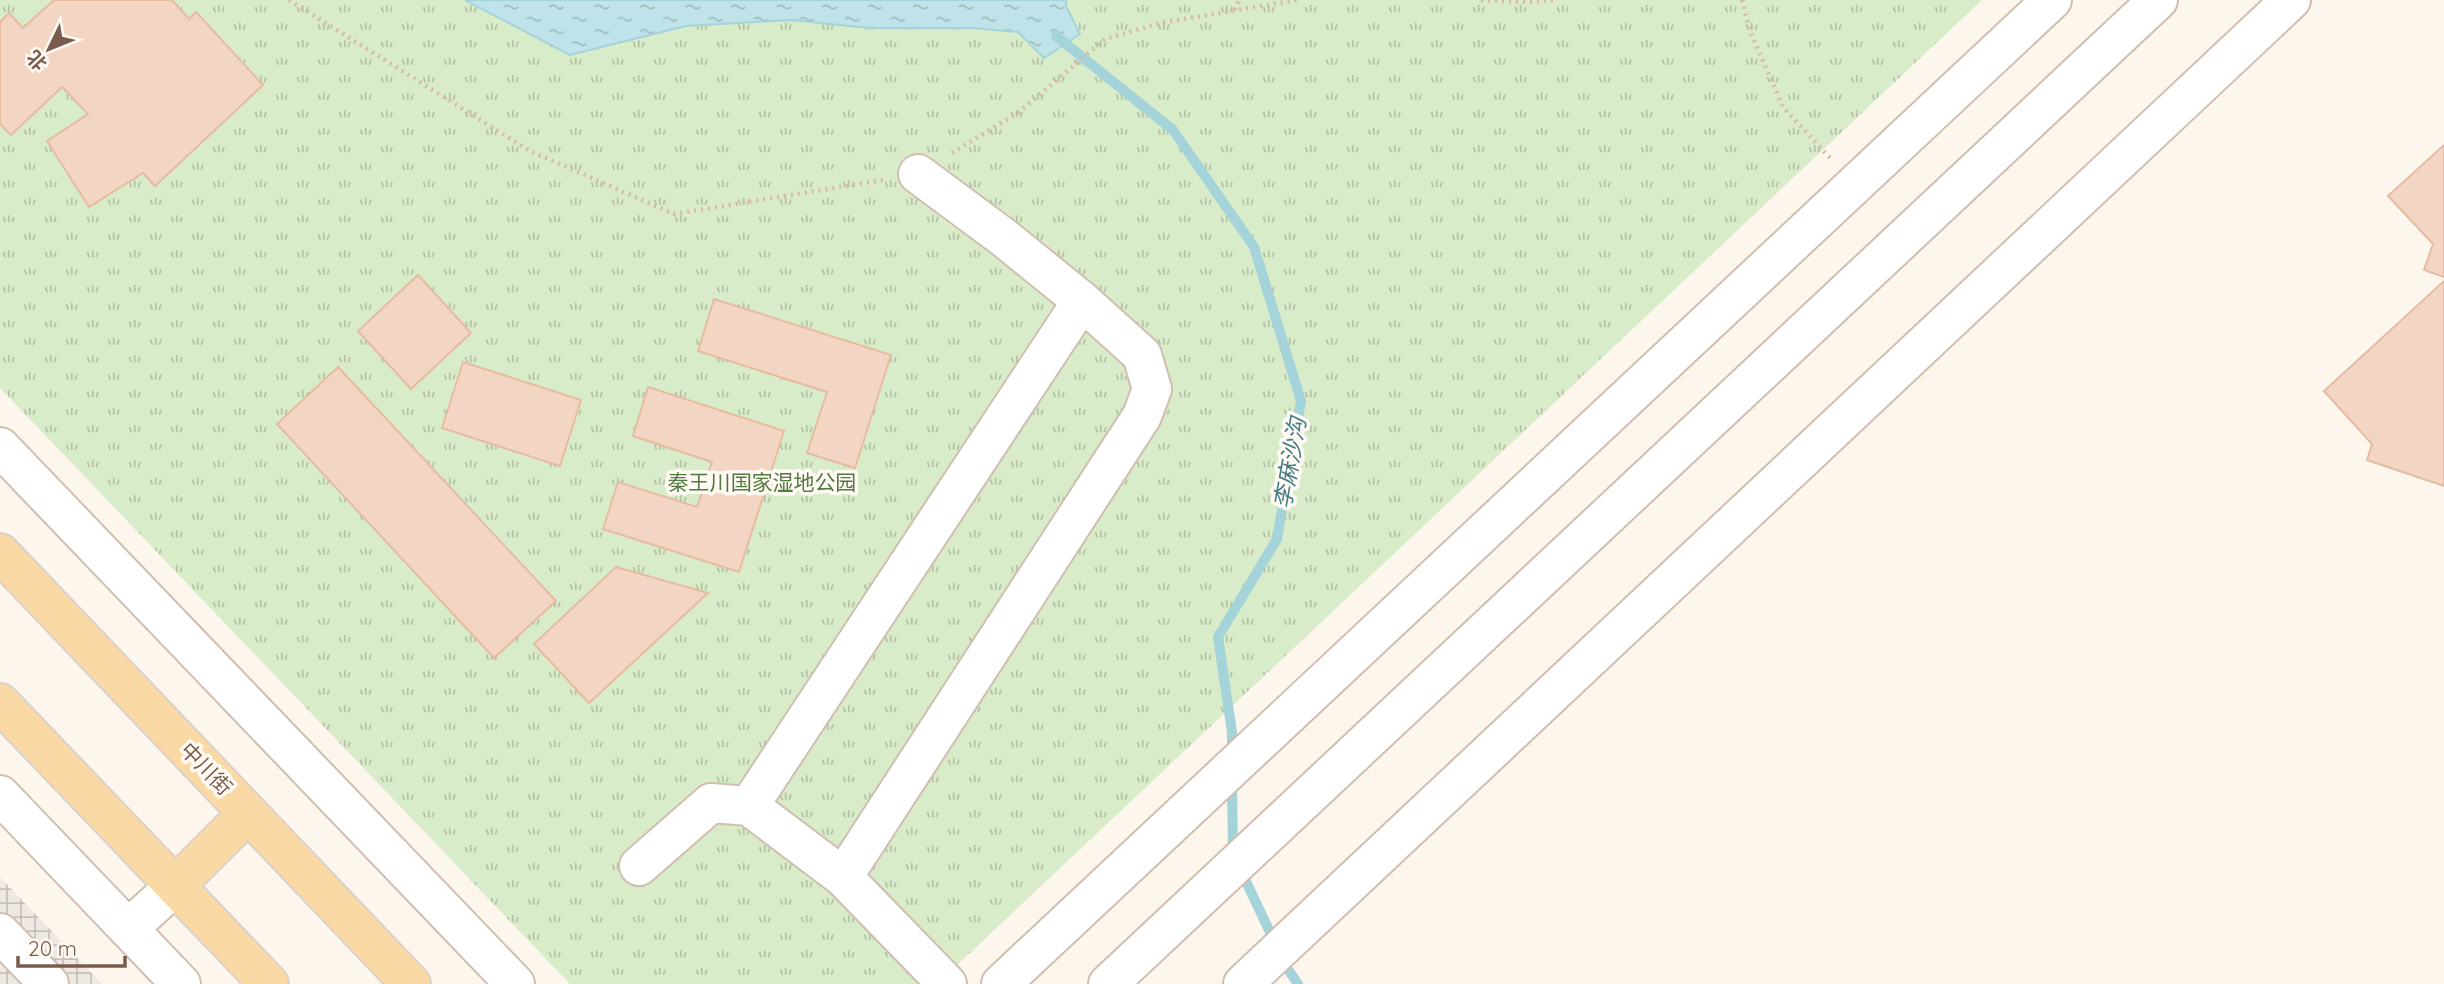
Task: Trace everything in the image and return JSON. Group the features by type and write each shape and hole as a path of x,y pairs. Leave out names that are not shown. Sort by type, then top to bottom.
{"main road":[{"name":"中川街","path":"0,553 411,984"},
{"path":"0,703 268,984"},
{"path":"175,886 248,813"}],"street":[{"path":"1001,984 2052,0"},
{"path":"1117,976 2158,0"},
{"path":"1243,984 2291,0"},
{"path":"843,877 1142,416 1152,389 1142,355 1082,301 1003,237 918,174"},
{"path":"750,806 1082,301"},
{"path":"0,447 515,984"},
{"path":"0,795 181,984"},
{"path":"639,866 711,803 750,806 843,877 947,984"},
{"path":"128,929 175,886"},
{"path":"0,933 49,984"}],"path":[{"path":"289,0 530,151 674,214 918,174 1019,112 1105,39 1160,23 1297,0"},
{"path":"1235,10 1239,0"},
{"path":"1481,0 1556,0"},
{"path":"1742,0 1750,31 1783,107 1855,185"}],"shaded area":[{"path":"0,877 102,984 0,984"}],"green space":[{"name":"秦王川国家湿地公园","path":"0,0 1982,0 937,984 570,984 0,388"}],"water":[{"path":"465,0 1066,0 1066,6 1080,34 1044,58 1018,32 972,28 869,28 792,20 686,26 570,55"}],"building":[{"path":"54,0 172,0 189,19 196,12 263,85 155,186 143,173 89,207 47,141 88,114 62,87 11,135 0,124 0,22 9,13 23,28"},
{"path":"2444,145 2444,277 2424,270 2433,244 2388,196"},
{"path":"418,275 471,333 411,389 358,331"},
{"path":"2444,281 2444,486 2367,460 2372,444 2324,391"},
{"path":"714,299 891,355 855,468 807,453 827,392 698,351"},
{"path":"463,362 581,400 560,466 442,428"},
{"path":"338,367 556,601 494,658 277,424"},
{"path":"648,387 784,431 739,572 603,529 618,482 697,507 712,462 633,436"},
{"path":"616,567 708,593 589,703 534,644"}],"waterway":[{"name":"李麻沙沟","path":"1056,36 1173,130 1254,247 1301,401 1277,539 1218,637 1232,732 1232,755"},
{"name":"李麻沙沟","path":"1232,782 1233,853"},
{"name":"李麻沙沟","path":"1241,871 1287,968 1298,984"}]}
